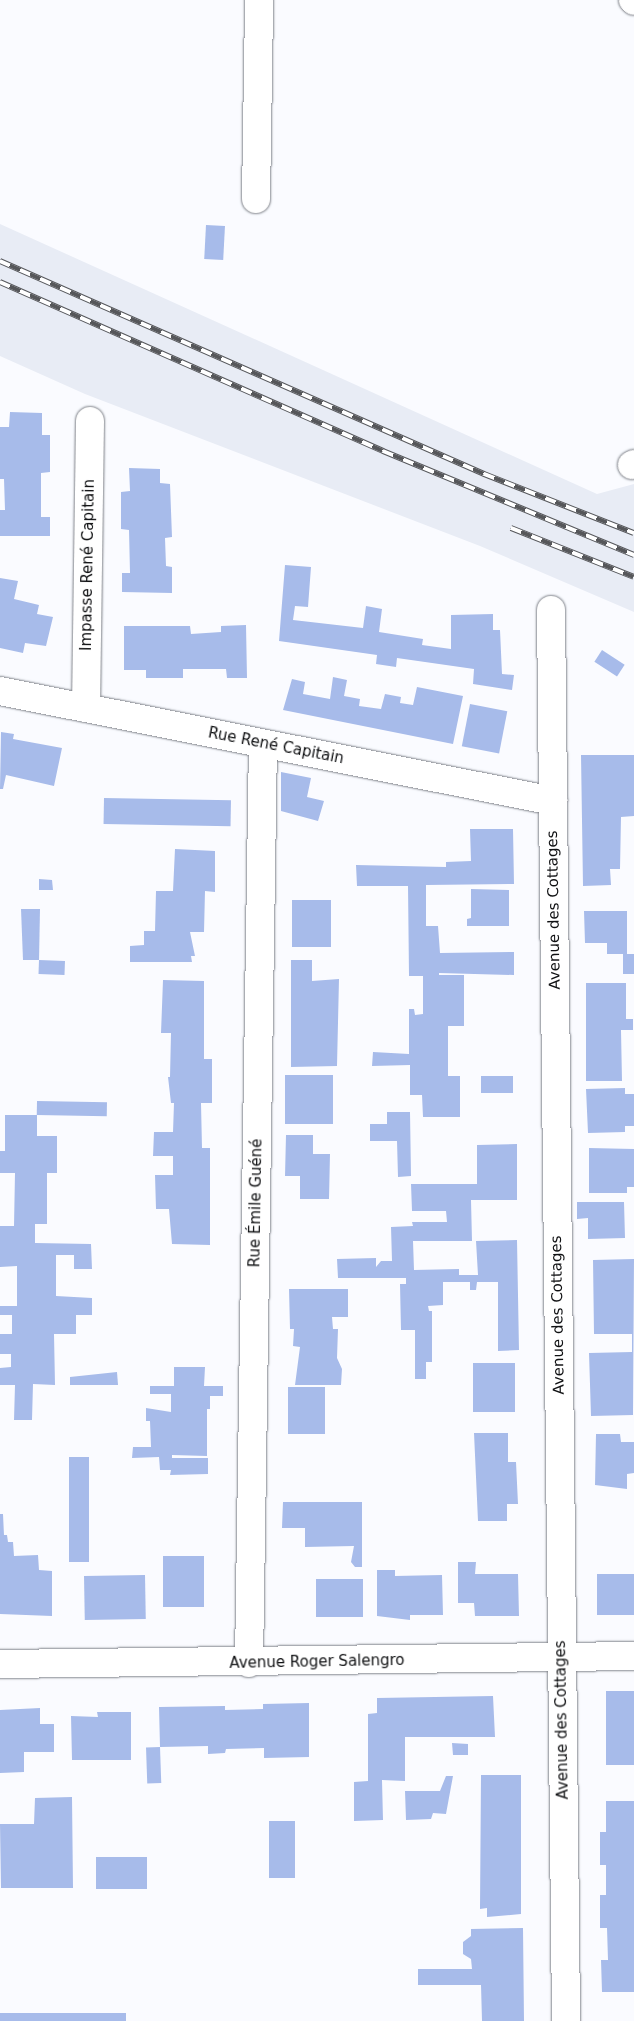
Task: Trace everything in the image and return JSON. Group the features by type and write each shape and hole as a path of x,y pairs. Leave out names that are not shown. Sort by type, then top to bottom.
{"street":[{"path":"256,199 259,0"},
{"name":"Impasse René Capitain","path":"86,708 90,422"},
{"name":"Avenue des Cottages","path":"551,610 566,2021"},
{"name":"Rue René Capitain","path":"0,691 553,801"},
{"name":"Rue Émile Guéné","path":"249,1663 263,744"},
{"name":"Avenue Roger Salengro","path":"0,1664 249,1663 634,1656"}],"shaded area":[{"path":"0,224 597,494 634,484 634,612 480,546 85,394 0,356"}],"building":[{"path":"206,225 225,226 223,260 204,259"},
{"path":"10,412 42,413 42,435 50,435 50,472 41,473 41,517 50,517 50,536 0,536 0,510 5,510 4,479 0,479 0,427 9,427"},
{"path":"129,468 160,469 160,483 170,484 172,537 165,538 166,566 172,567 172,593 122,592 122,573 130,573 129,530 121,529 121,492 130,491"},
{"path":"285,565 311,567 308,607 295,606 293,620 363,628 366,606 382,609 379,632 423,639 422,645 451,649 451,615 493,614 493,630 500,630 502,674 514,675 512,690 473,684 474,669 397,658 396,667 376,664 377,655 279,641"},
{"path":"0,578 18,581 14,599 39,605 37,614 53,617 46,646 25,643 23,653 0,648"},
{"path":"246,625 247,678 227,678 226,669 183,669 183,678 146,678 146,670 124,670 124,626 190,626 191,634 221,632 221,626"},
{"path":"602,650 625,665 617,676 594,662"},
{"path":"333,677 347,680 344,696 360,699 359,706 381,709 385,694 401,697 400,703 413,705 417,687 463,696 453,744 283,710 292,679 305,682 303,694 330,699"},
{"path":"470,704 507,711 499,753 462,746"},
{"path":"1,732 14,734 13,739 62,748 54,786 6,775 3,789 0,789"},
{"path":"581,755 634,755 634,816 621,817 620,869 610,869 611,885 583,886"},
{"path":"281,772 311,778 307,797 324,801 318,821 281,811"},
{"path":"104,798 231,800 231,826 104,824"},
{"path":"470,829 513,829 514,884 426,885 426,926 438,926 440,953 514,952 514,975 439,973 439,975 464,975 464,1026 448,1026 448,1076 460,1076 460,1117 423,1117 422,1095 410,1095 410,1065 372,1066 373,1052 409,1054 409,1009 414,1009 415,1015 423,1014 423,976 409,976 408,886 357,886 356,865 446,867 446,862 471,861"},
{"path":"175,849 215,851 215,892 205,891 204,932 190,932 195,956 191,956 192,962 130,962 130,946 144,945 144,931 155,931 156,891 173,891"},
{"path":"39,879 52,880 53,890 39,890"},
{"path":"471,889 509,890 509,926 467,926 467,919 471,918"},
{"path":"292,900 331,900 331,947 292,947"},
{"path":"21,909 40,909 39,960 23,960"},
{"path":"584,911 627,911 627,954 634,954 634,974 623,974 623,954 607,954 607,943 585,943"},
{"path":"39,960 65,961 64,975 39,974"},
{"path":"291,960 312,960 312,981 339,979 337,1066 291,1067"},
{"path":"163,980 204,981 204,1059 212,1059 212,1103 201,1103 202,1148 210,1148 210,1245 172,1244 169,1209 156,1209 155,1175 173,1175 173,1156 153,1156 154,1132 173,1132 174,1103 171,1103 168,1077 170,1077 171,1033 161,1033"},
{"path":"586,983 626,983 626,1019 633,1019 633,1030 621,1030 622,1081 586,1081"},
{"path":"285,1075 333,1075 333,1124 285,1124"},
{"path":"481,1076 513,1076 513,1093 481,1093"},
{"path":"625,1088 625,1094 634,1094 634,1126 625,1126 625,1132 588,1133 586,1089"},
{"path":"37,1101 107,1102 107,1116 37,1115"},
{"path":"387,1112 410,1112 411,1176 398,1177 397,1141 370,1141 370,1124 387,1124"},
{"path":"5,1115 37,1115 37,1136 57,1136 57,1173 47,1173 47,1224 35,1224 35,1243 91,1244 92,1269 74,1269 74,1255 56,1255 56,1296 92,1298 92,1315 76,1315 76,1334 54,1334 55,1385 33,1384 32,1420 14,1420 15,1385 0,1385 0,1368 11,1367 11,1354 0,1354 0,1334 12,1334 12,1315 0,1315 0,1306 17,1306 17,1266 0,1267 0,1226 14,1226 15,1173 0,1173 0,1151 5,1151"},
{"path":"286,1135 313,1135 313,1154 330,1154 329,1199 300,1199 300,1176 285,1176"},
{"path":"517,1144 517,1200 471,1200 472,1241 413,1241 414,1270 459,1269 459,1275 478,1275 476,1241 517,1240 519,1350 498,1351 498,1282 477,1282 476,1290 470,1290 470,1282 443,1282 443,1305 428,1306 429,1311 432,1311 432,1362 426,1362 426,1379 415,1379 415,1330 401,1330 400,1284 406,1284 406,1278 338,1278 337,1259 376,1258 376,1267 381,1261 392,1261 391,1227 413,1226 412,1222 447,1222 446,1211 412,1211 411,1184 477,1184 477,1145"},
{"path":"589,1148 634,1149 634,1187 627,1187 627,1193 589,1193"},
{"path":"577,1202 624,1202 625,1238 588,1239 588,1218 577,1219"},
{"path":"634,1259 633,1415 591,1416 589,1353 632,1352 632,1334 594,1334 593,1260"},
{"path":"289,1289 348,1289 348,1317 332,1317 333,1329 338,1329 337,1358 342,1369 341,1385 295,1385 300,1347 293,1346 294,1329 290,1329"},
{"path":"473,1363 515,1363 515,1412 473,1412"},
{"path":"174,1367 205,1367 204,1386 223,1386 223,1396 210,1396 210,1409 207,1409 207,1456 172,1455 172,1458 208,1458 208,1474 170,1475 171,1470 160,1470 159,1457 132,1458 133,1447 151,1447 150,1421 146,1421 146,1408 171,1412 171,1394 150,1394 150,1386 174,1386"},
{"path":"117,1372 118,1385 70,1385 70,1377"},
{"path":"288,1387 325,1387 325,1434 288,1434"},
{"path":"474,1433 508,1433 508,1462 516,1462 518,1504 507,1504 507,1521 478,1521"},
{"path":"596,1434 620,1434 621,1442 634,1442 634,1473 627,1474 627,1489 595,1485"},
{"path":"69,1457 89,1457 89,1562 69,1562"},
{"path":"283,1502 362,1502 362,1567 355,1567 351,1562 354,1546 305,1547 305,1528 282,1528"},
{"path":"0,1514 3,1514 4,1535 7,1535 8,1542 13,1542 14,1556 38,1555 39,1570 52,1571 52,1616 0,1614"},
{"path":"163,1556 204,1556 204,1607 163,1607"},
{"path":"458,1562 476,1562 475,1574 518,1574 519,1616 475,1616 474,1603 458,1603"},
{"path":"377,1570 395,1570 395,1576 442,1575 443,1615 410,1615 410,1620 377,1616"},
{"path":"597,1574 634,1574 634,1615 597,1615"},
{"path":"145,1575 146,1619 85,1620 84,1576"},
{"path":"316,1579 363,1579 363,1617 316,1617"},
{"path":"606,1691 634,1691 634,1765 606,1765"},
{"path":"493,1696 495,1737 405,1737 405,1781 382,1780 383,1820 354,1821 354,1782 368,1781 368,1714 377,1713 377,1698"},
{"path":"309,1703 309,1757 264,1758 264,1748 226,1749 225,1753 208,1754 208,1746 160,1747 159,1707 225,1706 225,1710 263,1709 263,1704"},
{"path":"40,1708 40,1724 54,1724 54,1752 24,1752 24,1772 0,1773 0,1710"},
{"path":"97,1712 131,1712 131,1760 72,1760 71,1716 98,1717"},
{"path":"452,1743 468,1744 468,1755 453,1755"},
{"path":"146,1747 160,1747 161,1783 147,1783"},
{"path":"481,1775 521,1775 521,1914 487,1917 487,1908 480,1909"},
{"path":"446,1776 453,1776 446,1814 433,1813 431,1819 406,1820 405,1791 440,1791"},
{"path":"72,1797 73,1888 1,1888 0,1824 34,1824 35,1798"},
{"path":"606,1801 634,1801 634,1992 602,1992 601,1960 608,1960 607,1928 600,1928 600,1895 606,1895 606,1865 600,1865 600,1832 606,1832"},
{"path":"269,1821 295,1821 295,1878 269,1878"},
{"path":"96,1857 147,1857 147,1889 96,1889"},
{"path":"523,1928 524,2021 482,2021 481,1985 418,1985 418,1969 472,1969 471,1959 463,1954 463,1942 471,1936 471,1929"},
{"path":"0,2013 126,2013 126,2021 0,2021"}],"railway":[{"path":"0,261 484,474 634,533"},
{"path":"0,282 383,451 634,555"},
{"path":"511,528 634,577"}]}
